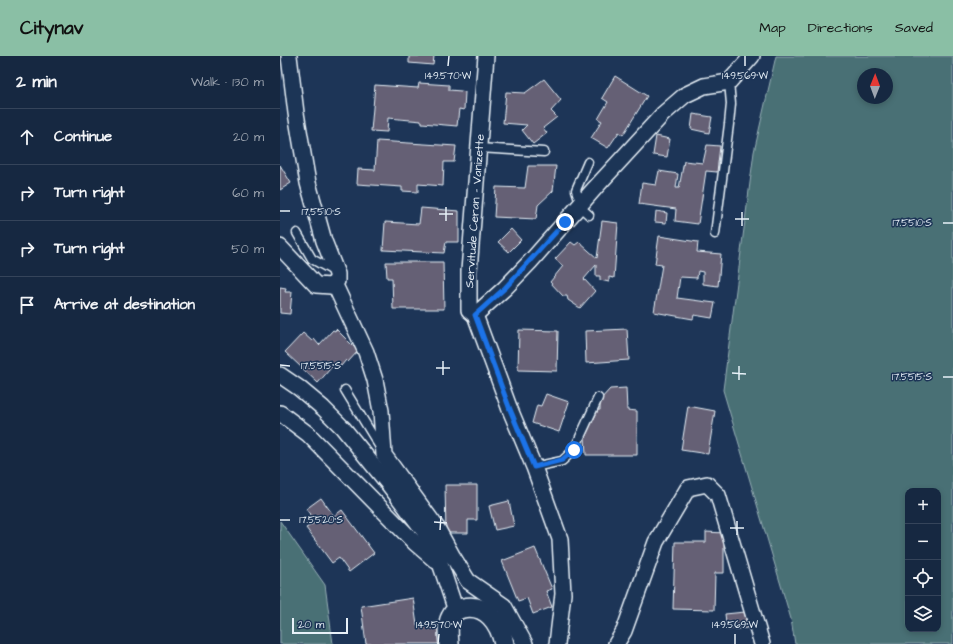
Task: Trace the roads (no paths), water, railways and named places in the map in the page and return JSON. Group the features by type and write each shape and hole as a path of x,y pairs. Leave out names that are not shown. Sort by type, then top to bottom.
{"street":[{"path":"288,56 308,183 335,279 366,352 375,380 381,411 384,455 437,528 441,548 440,565 456,611"},
{"name":"Servitude Ceran - Vanizette","path":"475,315 469,310 469,271 486,56"},
{"path":"557,644 563,594 560,539 534,467 509,407 475,315 505,288 583,209 663,114 685,95 704,86 729,82 752,56"},
{"path":"284,252 316,285 331,286 335,279"},
{"path":"280,375 311,398 343,428 424,531 441,548 468,581 504,606 525,644"},
{"path":"280,413 308,434 415,543 440,565"},
{"path":"616,644 624,631 656,542 688,488 707,484 718,495 762,644"},
{"path":"449,644 448,626 451,615 458,609 467,607 478,608 489,614 497,623 504,644"}],"lane":[{"path":"715,234 730,124 731,104 729,82"},
{"path":"479,148 544,152"},
{"path":"583,209 576,190 588,162"},
{"path":"297,233 312,259 335,279"},
{"path":"345,390 384,455"},
{"path":"534,467 562,460 574,450 598,398"}]}
